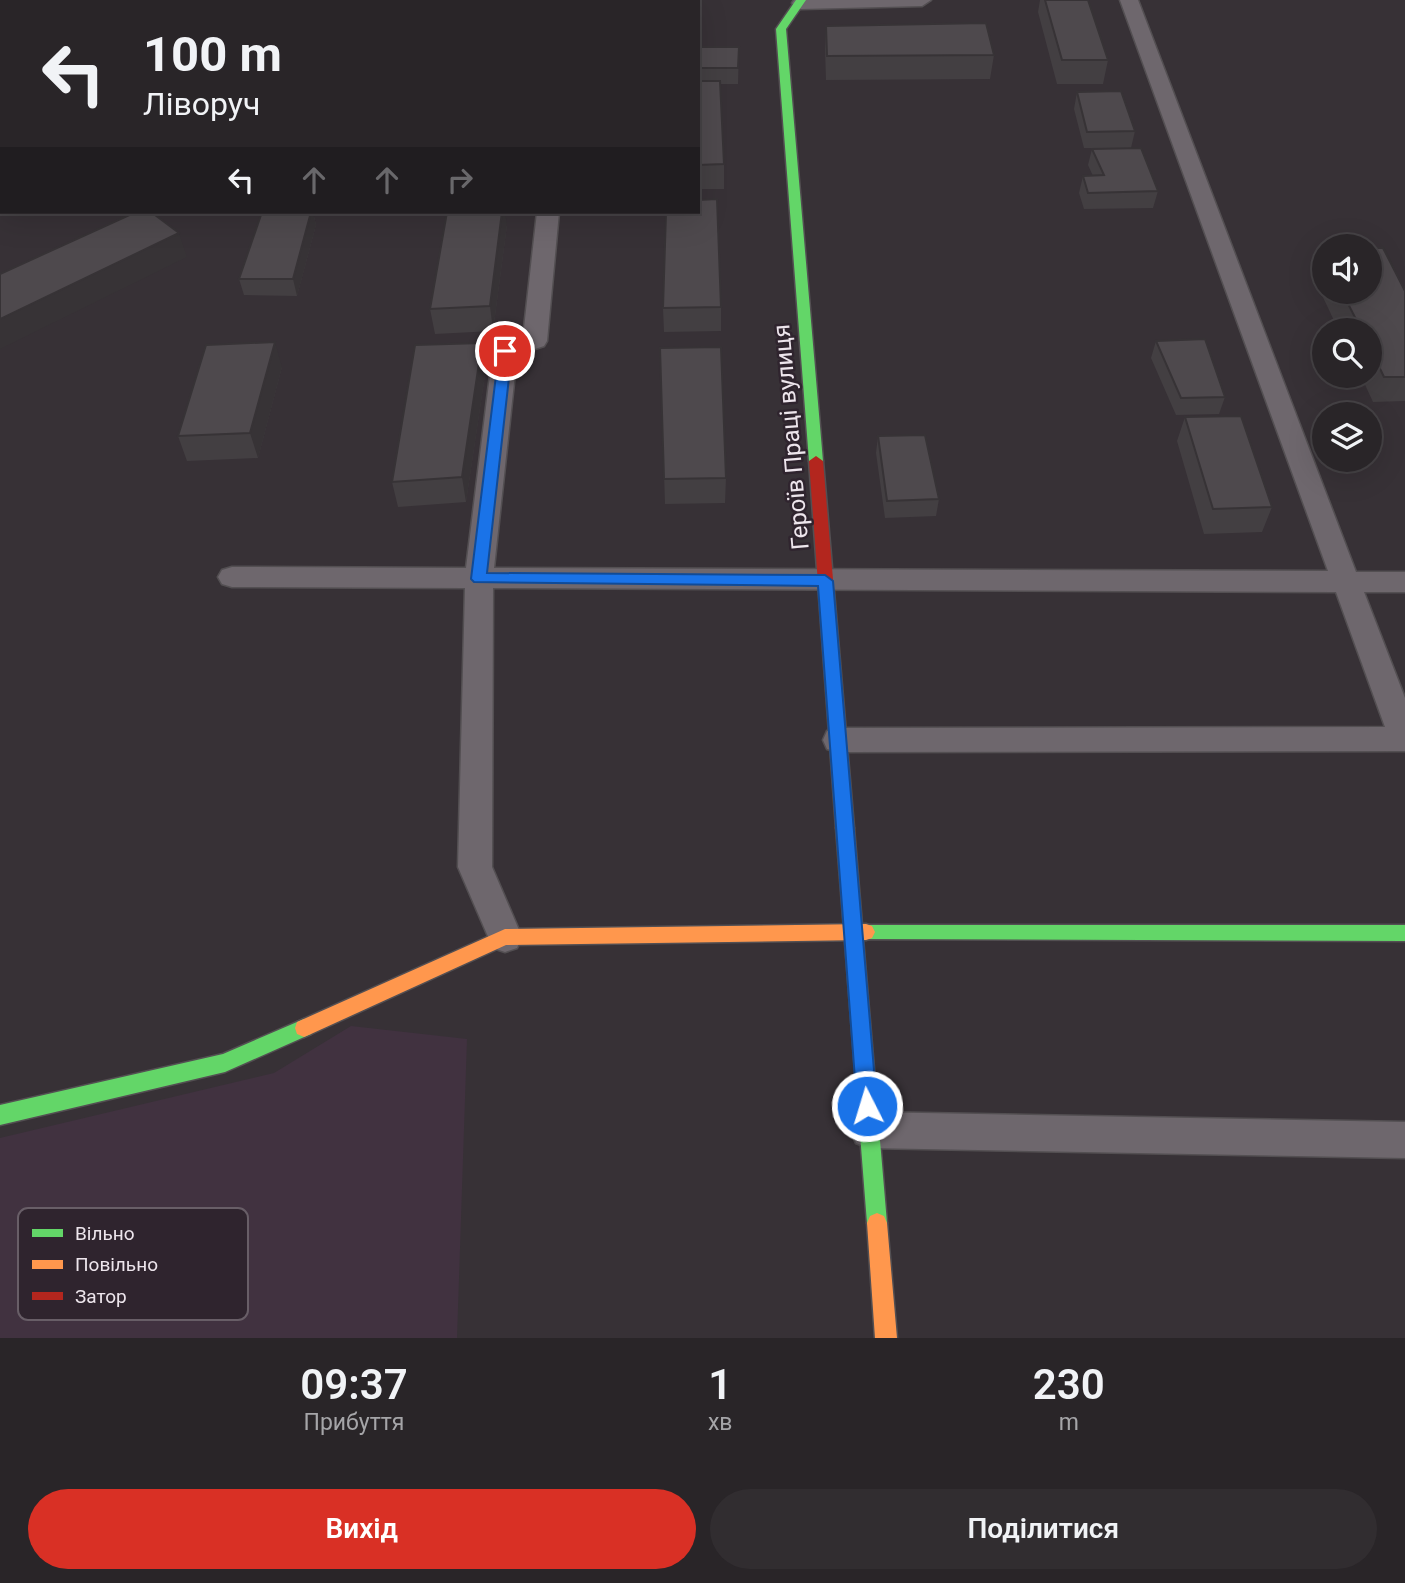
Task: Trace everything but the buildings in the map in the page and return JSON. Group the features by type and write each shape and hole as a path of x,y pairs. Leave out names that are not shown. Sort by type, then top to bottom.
{"street":[{"path":"801,1 922,0"},
{"path":"838,740 1405,739 1129,0"},
{"name":"Героїв Праці вулиця","path":"801,1 781,29 886,1338"},
{"path":"505,937 475,867 479,579 505,351 535,341 548,214"},
{"path":"232,577 1405,582"},
{"path":"0,1115 225,1063 505,937 853,932 1405,933"},
{"path":"869,1130 1405,1140"}],"shaded area":[{"path":"351,1026 467,1039 457,1338 0,1338 0,1138 274,1073"}],"traffic: fast":[{"path":"801,0 781,29 816,461"},
{"path":"845,828 877,1223"},
{"path":"866,932 1405,933"},
{"path":"0,1115 225,1063 304,1028"}],"traffic: slow":[{"path":"304,1028 505,937 866,932"},
{"path":"877,1223 886,1338"}],"traffic: jam":[{"path":"816,461 845,828"}],"route":[{"path":"505,351 479,579 825,581 867,1106"}]}
